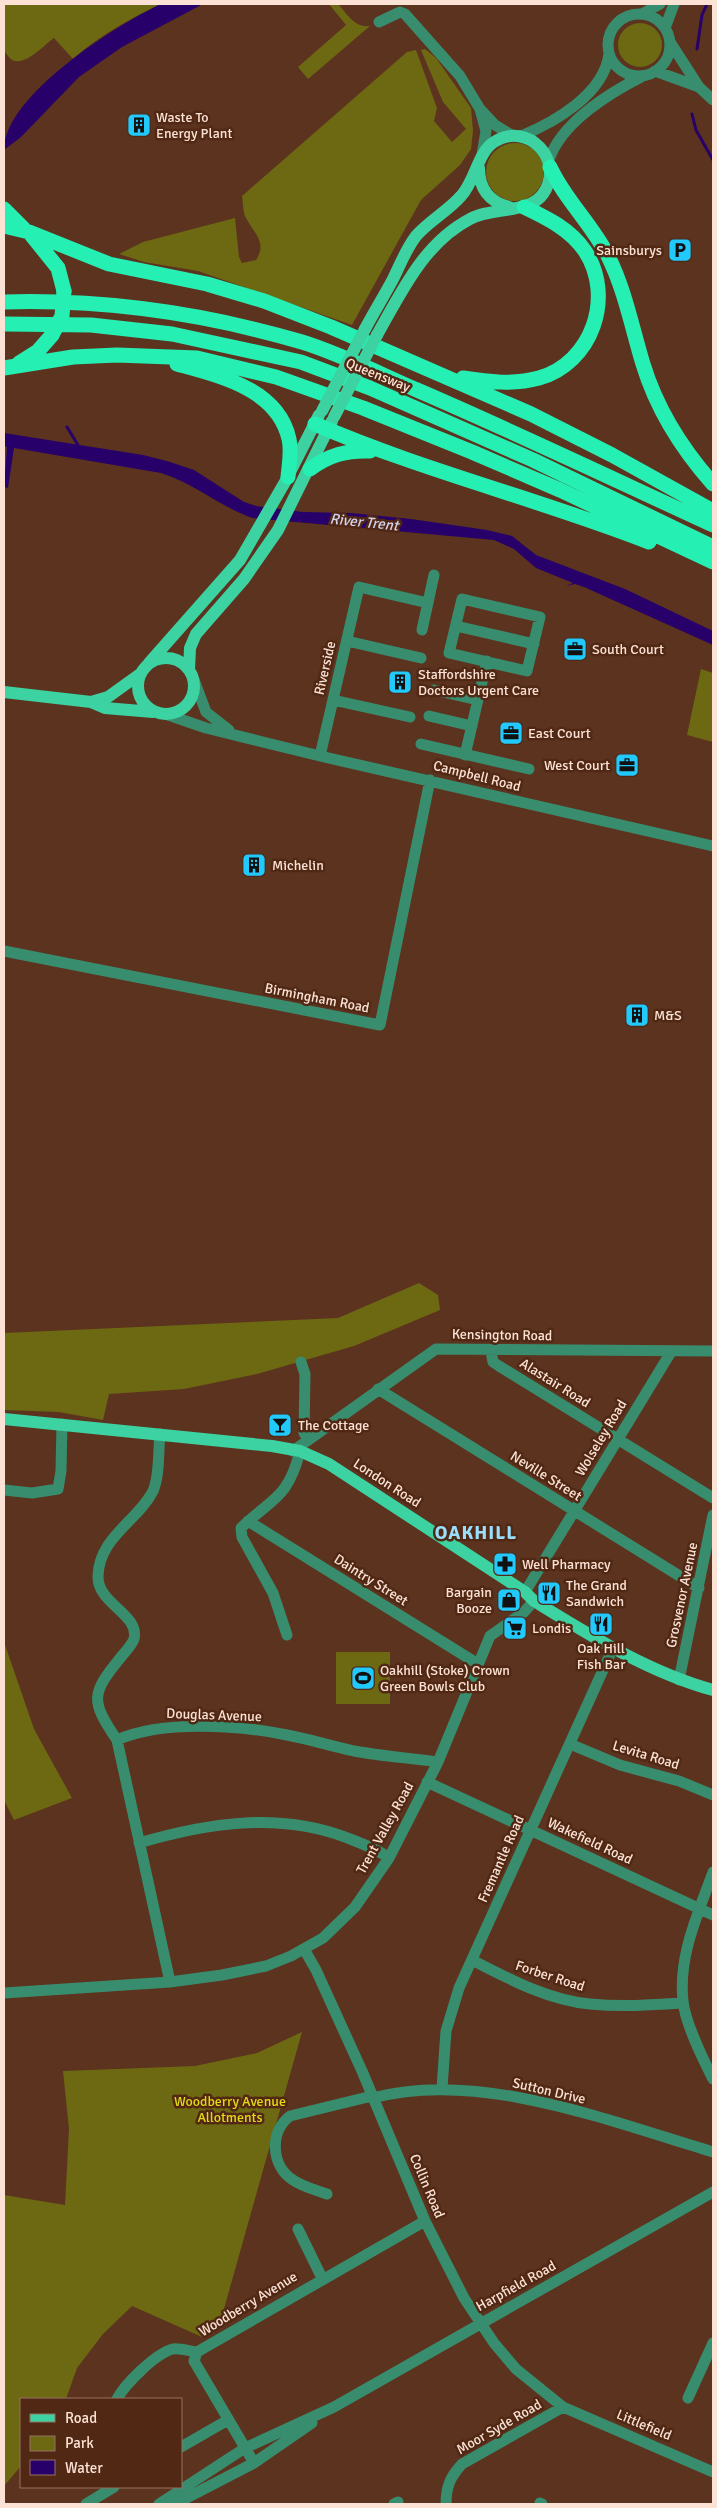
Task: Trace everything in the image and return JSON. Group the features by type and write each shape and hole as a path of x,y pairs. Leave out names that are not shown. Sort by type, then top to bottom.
{"highway":[{"path":"549,163 558,184 607,256 620,285 648,380 663,413 692,459 713,484"},
{"path":"440,374 509,383 540,378 566,364 587,342 599,305 598,285 585,251 568,233 553,221 518,207"},
{"path":"4,209 28,232 58,268 64,291 62,316 52,335 33,355 4,368"},
{"path":"4,226 28,232 109,264 207,284 264,301 531,414 604,450 713,511"},
{"name":"Queensway","path":"4,302 129,307 201,318 304,343 447,403 713,526"},
{"name":"Queensway","path":"4,324 91,325 162,332 225,344 301,362 370,388 533,460 713,547"},
{"path":"4,368 73,357 146,356 197,358 276,377 314,390 534,478 713,562"},
{"path":"146,356 200,370 257,392 264,398 277,412 289,437 290,454 287,479"},
{"path":"325,420 379,452 601,523 713,567"},
{"path":"310,469 321,461 344,452 379,452"}],"main road":[{"path":"4,692 91,702 105,708 168,715 178,712 190,702 194,693 190,648 196,634 244,579 278,530 310,469 325,420 365,329 414,238 461,197 480,161 496,141 517,136 536,143 549,163 550,179 543,194 533,203 472,217 437,242 416,268 378,335 325,420 287,479 234,568 140,674 108,697 91,702"},
{"path":"480,161 479,177 484,192 495,202 518,207"},
{"path":"150,663 165,657 175,659 192,675"},
{"path":"140,674 137,688 140,697 146,707 153,712"},
{"name":"London Road","path":"4,1419 272,1446 296,1451 329,1464 613,1648 679,1680 713,1690"}],"street":[{"path":"642,14 660,4"},
{"path":"665,28 674,4"},
{"path":"379,22 400,12 405,14 460,76 480,109 495,126 517,136 562,116 598,83 608,67 609,36 615,25 629,15 642,14 655,18 665,28 670,41 699,87 713,100"},
{"path":"549,163 553,147 562,133 610,95 642,76 655,71 667,58 670,41"},
{"path":"609,54 622,71 642,76"},
{"path":"655,71 699,87"},
{"path":"480,109 486,131 480,161"},
{"path":"422,630 434,575"},
{"name":"Riverside","path":"320,756 359,587 428,603"},
{"path":"462,599 540,617 534,644 527,670 450,652 462,599"},
{"path":"456,626 534,644"},
{"path":"347,641 421,658"},
{"path":"465,755 487,661"},
{"name":"Campbell Road","path":"192,675 206,712 220,725 235,734"},
{"path":"434,690 478,700"},
{"path":"333,700 410,718"},
{"name":"Campbell Road","path":"168,715 206,728 320,756 713,846"},
{"path":"429,716 472,726"},
{"path":"422,744 529,769"},
{"name":"Birmingham Road","path":"4,951 380,1025 430,780"},
{"name":"Kensington Road","path":"296,1451 308,1438 436,1349 491,1351 713,1351"},
{"name":"Alastair Road","path":"491,1351 493,1362 713,1498"},
{"name":"Wolseley Road","path":"530,1596 574,1511 671,1352"},
{"path":"301,1362 305,1374 304,1432 308,1438"},
{"name":"Neville Street","path":"378,1390 699,1588"},
{"path":"4,1490 32,1494 58,1489 61,1471 62,1424"},
{"path":"160,1434 154,1488 150,1496 117,1532 104,1553 99,1567 98,1578 102,1592 111,1604 126,1616 135,1632 134,1641 103,1681 97,1694 97,1707 116,1740 170,1982"},
{"path":"287,1635 273,1593 240,1533 240,1528 270,1505 286,1488 296,1469 296,1451"},
{"name":"Grosvenor Avenue","path":"679,1680 713,1515"},
{"name":"Daintry Street","path":"248,1520 478,1664"},
{"name":"Trent Valley Road","path":"4,1992 170,1982 266,1966 323,1938 355,1906 389,1858 438,1762 490,1636 524,1612 530,1596"},
{"name":"Fremantle Road","path":"442,2088 446,2031 454,2002 530,1829 613,1648"},
{"name":"Douglas Avenue","path":"116,1740 135,1732 161,1727 248,1730 286,1734 355,1751 438,1762"},
{"name":"Levita Road","path":"570,1744 620,1765 679,1780 713,1795"},
{"name":"Wakefield Road","path":"427,1782 713,1915"},
{"path":"139,1843 178,1832 232,1824 292,1824 323,1830 378,1850 389,1858"},
{"path":"713,1872 688,1943 682,1973 683,2003 701,2055 713,2079"},
{"name":"Collin Road","path":"304,1949 316,1970 373,2097 425,2221 464,2298 480,2324 516,2369 563,2407"},
{"name":"Forber Road","path":"472,1960 512,1981 553,1996 588,2004 633,2006 683,2003"},
{"name":"Sutton Drive","path":"326,2194 293,2180 280,2167 277,2161 275,2141 283,2121 290,2116 408,2090 442,2088 473,2090 538,2103 713,2152"},
{"name":"Harpfield Road","path":"159,2504 245,2448 334,2407 713,2192"},
{"name":"Woodberry Avenue","path":"254,2463 194,2361 196,2352 322,2278 425,2221"},
{"path":"298,2228 322,2278"},
{"path":"688,2398 713,2343"},
{"path":"120,2394 148,2363 172,2349 196,2352"},
{"name":"Harpfield Road","path":"175,2504 254,2463 334,2407"},
{"name":"Littlefield","path":"563,2407 713,2472"},
{"name":"Moor Syde Road","path":"446,2504 446,2488 453,2474 462,2464 563,2407"},
{"path":"182,2446 228,2420"},
{"path":"86,2504 112,2488"}],"green space":[{"path":"4,4 161,4 115,28 73,59 54,38 29,58 17,61 12,60 4,51"},
{"path":"329,4 338,4 356,23 370,26 308,79 298,67 346,25"},
{"path":"640,23 652,27 658,33 662,45 658,57 652,63 640,67 628,63 622,57 618,45 622,33 628,27"},
{"path":"425,49 436,58 471,108 473,131 471,149 460,165 421,200 352,325 198,271 144,262 119,254 143,242 235,218 239,257 242,263 256,260 259,254 260,243 245,216 242,196 407,52 416,50 437,108 434,121 452,142 466,129 443,102 421,50"},
{"path":"515,143 526,145 539,156 544,172 542,183 531,196 515,201 504,199 491,188 486,172 488,161 499,148"},
{"path":"701,669 713,673 713,742 687,735"},
{"path":"419,1283 438,1295 440,1310 354,1346 257,1374 184,1389 109,1394 103,1420 59,1412 4,1410 4,1333 338,1318"},
{"path":"4,1642 34,1729 72,1798 14,1820 4,1800"},
{"name":"Oakhill (Stoke) Crown Green Bowls Club","path":"336,1652 390,1652 390,1704 336,1704"},
{"name":"Woodberry Avenue Allotments","path":"302,2032 220,2323 202,2337 132,2306 103,2334 77,2368 66,2398 20,2398 20,2467 4,2486 4,2195 65,2205 69,2129 63,2071 195,2066 257,2053"}],"water":[{"path":"161,4 203,4 122,47 79,77 21,137 4,150 9,129 22,107 42,86 92,45 117,28"},
{"name":"River Trent","path":"4,433 143,455 167,461 194,470 244,502 256,506 303,512 351,513 411,519 487,530 512,536 536,555 625,589 713,631 713,645 584,587 575,584 566,586 573,583 536,568 514,549 494,540 252,518 173,477 161,473 14,448 8,488 4,487 7,447 4,446"}],"waterway":[{"path":"697,49 702,15 707,4"},
{"path":"692,114 696,130 713,160"},
{"path":"67,427 78,445"}],"place":[{"name":"Waste To Energy Plant","path":"139,125"},
{"name":"Sainsburys","path":"680,250"},
{"name":"South Court","path":"575,649"},
{"name":"Staffordshire Doctors Urgent Care","path":"400,682"},
{"name":"East Court","path":"511,733"},
{"name":"West Court","path":"627,765"},
{"name":"Michelin","path":"254,865"},
{"name":"M&S","path":"637,1015"},
{"name":"The Cottage","path":"280,1425"},
{"name":"Well Pharmacy","path":"505,1564"},
{"name":"The Grand Sandwich","path":"549,1593"},
{"name":"Bargain Booze","path":"509,1600"},
{"name":"Oak Hill Fish Bar","path":"601,1624"},
{"name":"Londis","path":"515,1628"},
{"name":"Oakhill (Stoke) Crown Green Bowls Club","path":"363,1678"}],"district":[{"name":"OAKHILL","path":"476,1533"}]}
